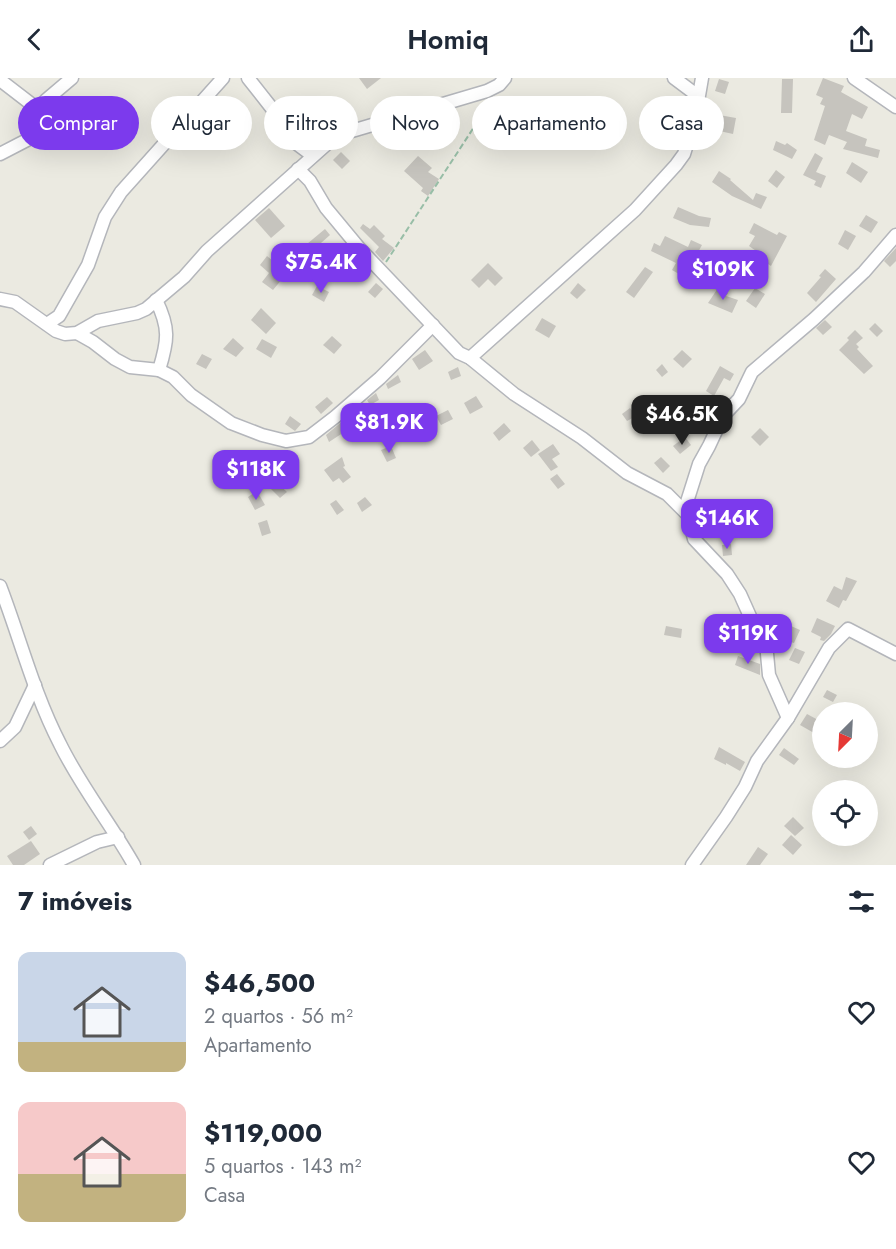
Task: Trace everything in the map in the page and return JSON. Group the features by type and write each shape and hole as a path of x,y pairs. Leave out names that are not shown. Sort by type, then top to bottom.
{"street":[{"path":"51,96 72,78"},
{"path":"47,324 59,316 88,266 105,217 122,192 223,78"},
{"path":"248,78 274,111 293,141 313,156"},
{"path":"674,78 698,96 702,78"},
{"path":"854,78 896,107"},
{"path":"0,80 21,96"},
{"path":"0,299 15,302 56,332 65,334 77,333 98,321 137,313 146,309 184,277 207,251 328,143 345,133 487,91 502,81"},
{"path":"0,154 18,145"},
{"path":"470,358 635,210 676,165 685,150"},
{"path":"298,169 310,181 326,208 342,228 459,352 514,393 582,438 627,473 668,494 686,513"},
{"path":"788,718 769,675 766,643 727,574 694,539 686,513 689,494 699,464 723,416 739,399 752,372 864,272 896,235"},
{"path":"156,300 168,334 159,370"},
{"path":"77,333 130,367 159,370 173,378 191,395 231,423 286,441 309,437 335,417 433,325"},
{"path":"0,586 35,685 59,744 134,865"},
{"path":"692,865 745,787 757,761 788,718 829,648 848,629 885,646 896,654"},
{"path":"0,741 15,727 35,685"},
{"path":"50,865 98,842 118,837"}],"path":[{"path":"381,269 502,81"}],"building":[{"path":"359,78 381,78 367,89"},
{"path":"823,78 844,86 841,92 868,107 862,119 852,114 846,131 867,139 865,146 880,150 878,158 843,149 847,142 829,135 825,145 814,140 825,106 820,104 823,98 816,95"},
{"path":"719,79 729,82 725,94 715,91"},
{"path":"782,79 793,79 792,113 781,113"},
{"path":"724,116 736,118 733,134 724,132"},
{"path":"776,141 785,145 787,143 797,150 792,159 773,150"},
{"path":"341,152 350,161 342,169 333,160"},
{"path":"815,153 823,158 816,172 826,176 821,188 814,185 816,181 803,175"},
{"path":"418,156 432,168 428,172 439,179 428,196 421,191 423,188 404,171"},
{"path":"852,162 868,172 861,183 846,173"},
{"path":"776,170 785,177 777,188 768,181"},
{"path":"719,171 753,200 756,193 767,197 761,209 732,196 712,182"},
{"path":"678,207 699,216 711,218 709,227 690,225 673,218"},
{"path":"269,208 285,226 271,238 255,220"},
{"path":"866,215 878,222 871,233 859,226"},
{"path":"754,223 777,235 779,232 787,236 771,266 752,254 756,251 749,246 755,236 749,233"},
{"path":"363,224 370,229 374,225 385,236 382,239 394,248 383,261 375,252 379,247 360,228"},
{"path":"325,229 330,235 295,266 289,259"},
{"path":"845,230 856,236 848,250 838,244"},
{"path":"665,236 688,247 691,240 702,245 697,254 691,252 679,274 672,270 676,263 651,251 654,243 660,246"},
{"path":"896,248 896,261 890,267 884,261"},
{"path":"267,256 287,273 273,290 262,282 269,273 260,265"},
{"path":"488,263 503,278 495,286 488,279 479,288 471,280"},
{"path":"645,267 653,272 634,298 626,292"},
{"path":"825,269 836,279 816,302 807,293"},
{"path":"376,283 383,289 375,298 368,292"},
{"path":"578,283 586,290 577,299 570,293"},
{"path":"317,286 329,292 324,302 312,295"},
{"path":"718,288 728,293 726,296 738,300 732,313 708,303"},
{"path":"755,288 765,294 756,308 746,301"},
{"path":"261,308 276,323 266,334 251,320"},
{"path":"542,318 556,326 549,338 535,330"},
{"path":"825,320 832,327 823,335 816,328"},
{"path":"875,323 883,331 877,337 869,329"},
{"path":"855,330 863,338 856,344 859,347 857,349 873,366 864,374 839,350"},
{"path":"332,336 342,345 334,354 323,345"},
{"path":"233,338 244,348 236,357 223,349"},
{"path":"262,339 277,347 271,358 256,349"},
{"path":"425,350 433,361 419,370 412,359"},
{"path":"682,350 692,359 683,368 673,359"},
{"path":"202,354 212,359 206,369 196,364"},
{"path":"662,364 668,372 662,377 656,370"},
{"path":"720,366 734,374 730,381 724,378 714,396 706,391"},
{"path":"458,367 461,376 451,380 448,372"},
{"path":"398,375 401,382 388,389 386,384"},
{"path":"376,393 379,400 370,405 367,400"},
{"path":"476,396 483,407 470,414 464,403"},
{"path":"327,397 333,403 321,414 315,407"},
{"path":"366,405 370,415 356,420 358,423 329,442 326,435 357,409"},
{"path":"630,408 636,416 627,421 622,414"},
{"path":"448,410 453,419 441,425 436,416"},
{"path":"290,416 301,424 295,431 285,424"},
{"path":"424,418 428,427 407,437 403,429"},
{"path":"504,423 511,431 499,441 493,433"},
{"path":"760,428 769,437 760,446 751,437"},
{"path":"685,437 691,445 680,454 673,446"},
{"path":"532,440 540,450 531,457 523,448"},
{"path":"553,444 560,454 552,459 558,467 551,471 538,454"},
{"path":"391,446 396,458 387,462 381,450"},
{"path":"342,457 345,466 343,467 351,477 343,483 339,478 333,482 324,470"},
{"path":"661,457 670,466 663,473 654,463"},
{"path":"557,474 565,484 558,489 550,479"},
{"path":"269,475 287,492 280,498 264,482"},
{"path":"257,491 265,505 255,510 248,497"},
{"path":"365,497 372,505 362,512 357,503"},
{"path":"336,500 344,510 337,515 330,504"},
{"path":"267,520 271,533 262,536 258,523"},
{"path":"731,544 732,555 723,556 722,545"},
{"path":"846,577 857,581 846,601 843,600 839,608 826,601 834,586 842,590"},
{"path":"817,618 835,626 824,641 811,632"},
{"path":"666,626 682,629 681,638 664,635"},
{"path":"791,626 800,630 794,643 785,640"},
{"path":"795,648 805,652 799,664 789,660"},
{"path":"738,656 760,664 760,675 735,665"},
{"path":"827,690 837,695 833,702 823,697"},
{"path":"807,714 812,717 812,732 800,725"},
{"path":"719,747 745,762 740,771 714,759"},
{"path":"784,748 799,759 794,765 779,755"},
{"path":"793,817 804,828 795,836 784,826"},
{"path":"31,826 37,834 29,840 23,832"},
{"path":"791,835 802,845 793,855 782,845"},
{"path":"31,841 40,854 24,865 13,865 7,856"},
{"path":"758,847 768,854 760,865 746,865"}]}
